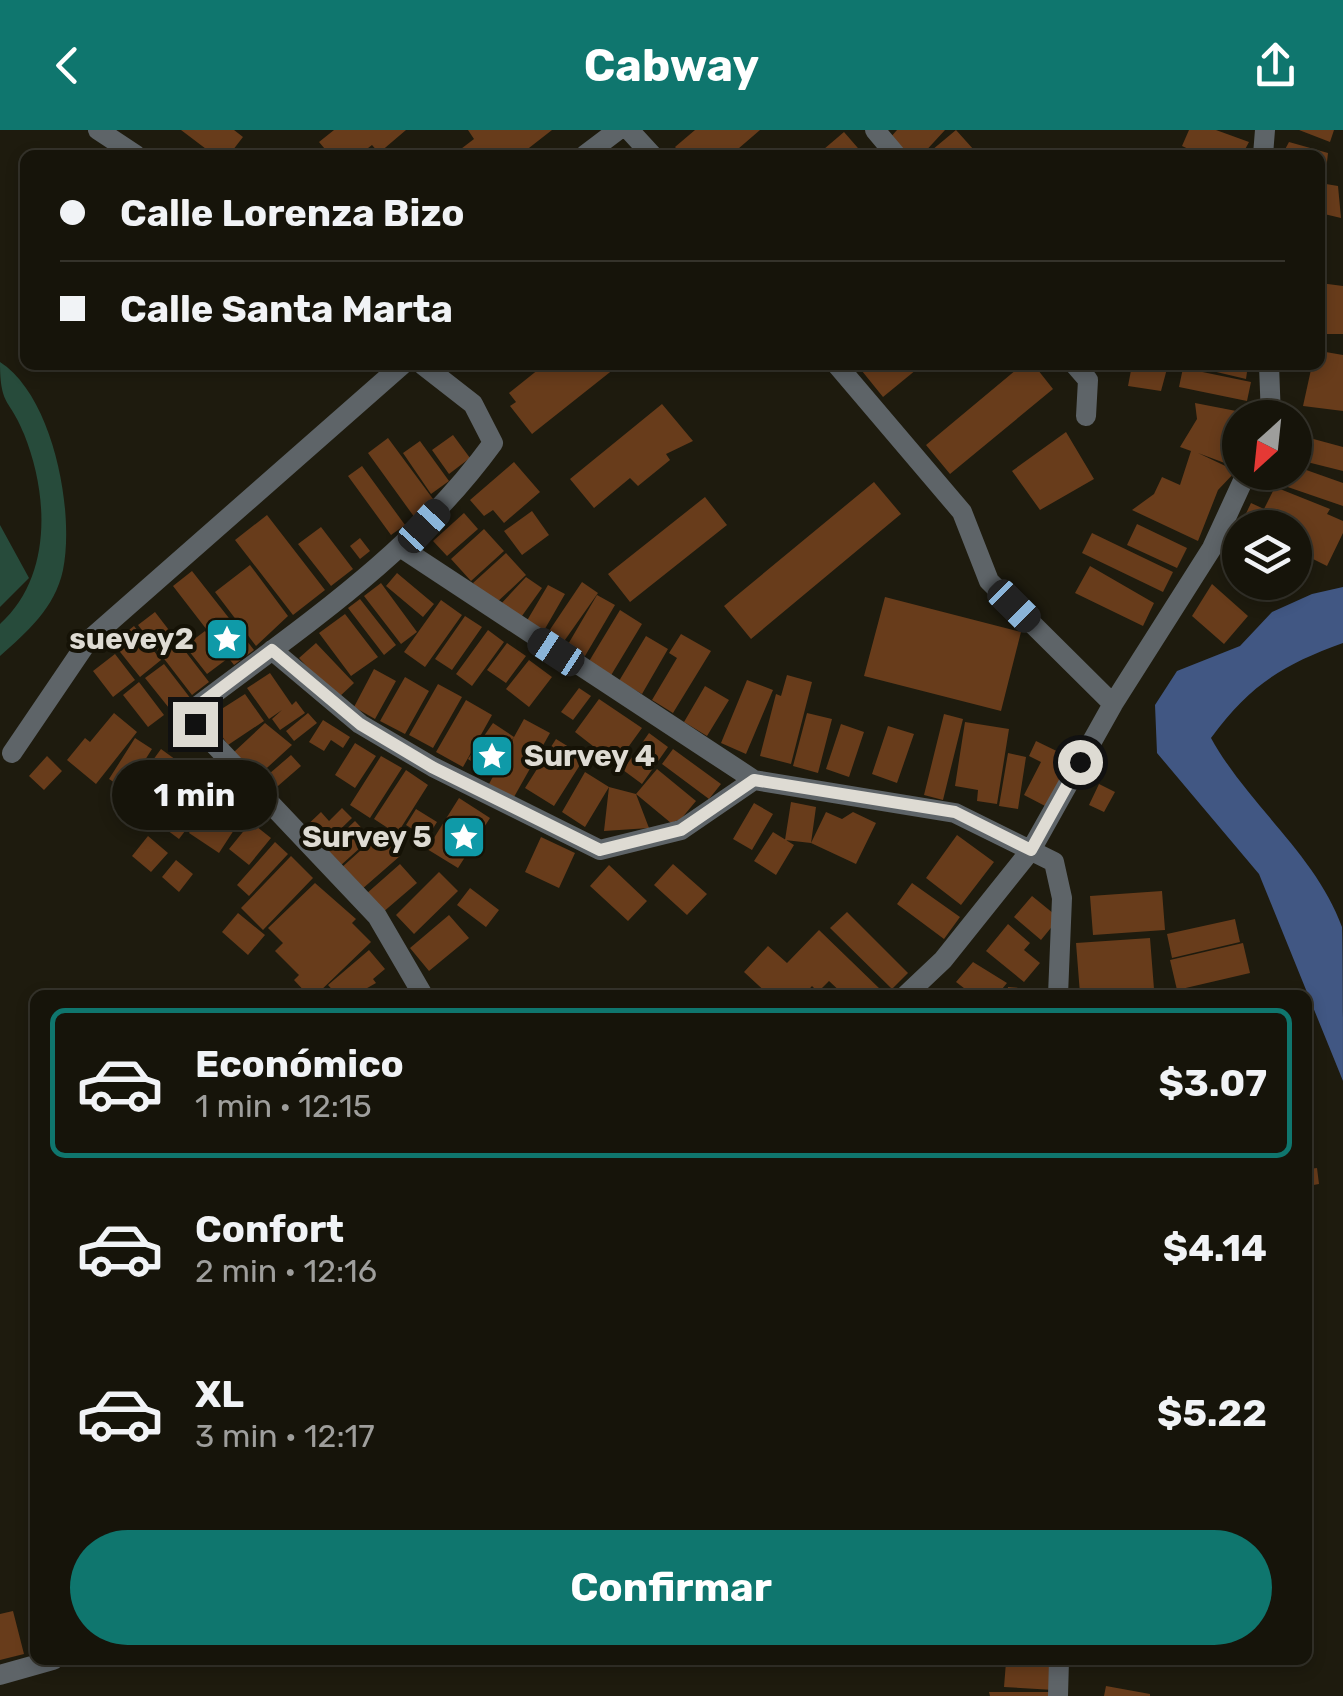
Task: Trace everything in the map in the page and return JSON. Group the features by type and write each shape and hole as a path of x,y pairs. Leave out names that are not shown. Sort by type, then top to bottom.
{"street":[{"path":"98,130 128,150"},
{"path":"592,150 618,130"},
{"path":"629,130 647,150"},
{"path":"875,130 892,150"},
{"path":"12,752 88,641 396,370"},
{"path":"419,990 377,916 195,724 199,705 403,549 466,481 493,443 473,404 429,370"},
{"path":"842,370 962,512 988,581 1112,704"},
{"path":"1079,370 1088,380 1086,416"},
{"path":"1269,370 1270,400"},
{"path":"911,990 942,960 1031,850 1112,704 1212,548 1239,490"},
{"path":"403,549 754,780 955,812 1054,862 1062,898 1058,990"},
{"path":"272,650 360,724 432,767 600,850 681,830 754,780"},
{"path":"0,1675 35,1665"},
{"path":"1058,1696 1059,1665"}],"green space":[{"path":"0,362 18,378 46,427 62,487 66,546 59,584 47,608 0,656 0,624 17,605 37,560 41,509 32,458 4,396"},
{"path":"0,525 29,578 0,607"}],"water":[{"path":"1343,587 1343,643 1269,679 1240,704 1211,738 1243,786 1316,877 1342,927 1343,1081 1312,1005 1312,990 1306,990 1259,874 1157,753 1155,705 1177,671 1240,646 1272,612 1299,600 1312,600 1312,594"}],"building":[{"path":"181,130 234,130 243,137 233,150 207,150"},
{"path":"334,130 406,130 383,150 372,145 366,150 326,150 319,142"},
{"path":"468,130 552,130 526,150 460,150 474,139"},
{"path":"695,130 760,130 737,150 675,147"},
{"path":"897,130 945,130 927,150 901,150 889,139"},
{"path":"956,130 974,150 932,150"},
{"path":"1189,130 1216,130 1249,142 1245,150 1190,150 1182,146"},
{"path":"1299,130 1334,130 1330,142"},
{"path":"844,132 860,150 823,150"},
{"path":"1289,142 1317,150 1285,150"},
{"path":"1325,184 1338,186 1341,218 1325,214"},
{"path":"1325,284 1343,286 1343,334 1325,334"},
{"path":"1325,352 1343,355 1343,411 1312,407 1312,400 1304,400 1311,370 1325,370"},
{"path":"538,370 613,370 532,434 510,406 516,402 509,393"},
{"path":"863,370 916,370 883,397"},
{"path":"1016,370 1038,370 1053,389 950,474 926,445"},
{"path":"1131,370 1167,370 1161,391 1128,386"},
{"path":"1183,370 1251,382 1247,400 1179,387"},
{"path":"1208,370 1247,370 1246,379"},
{"path":"1195,403 1222,408 1222,462 1198,453 1222,464 1222,486 1198,541 1132,510 1154,494 1162,477 1180,485 1191,451 1180,447 1197,419"},
{"path":"662,404 693,441 666,454 670,460 638,486 630,478 594,508 570,479"},
{"path":"1066,432 1094,479 1040,510 1012,471"},
{"path":"453,435 470,458 449,474 432,450"},
{"path":"388,438 436,503 415,518 368,453"},
{"path":"1312,439 1343,447 1343,471 1312,463"},
{"path":"420,441 449,481 431,494 403,453"},
{"path":"514,462 540,492 504,523 493,510 484,516 470,500"},
{"path":"362,466 405,525 391,535 348,476"},
{"path":"1312,472 1343,483 1343,506 1296,490 1312,490"},
{"path":"874,482 901,514 751,639 724,606"},
{"path":"1274,490 1282,490 1330,509 1327,514 1343,521 1343,533 1327,566 1312,558 1312,510 1248,510 1251,503 1264,509"},
{"path":"705,497 727,525 630,602 608,574"},
{"path":"532,511 549,535 522,555 504,531"},
{"path":"464,513 478,529 447,556 433,541"},
{"path":"267,515 325,590 293,615 235,540"},
{"path":"1137,524 1187,548 1177,568 1127,545"},
{"path":"321,527 353,569 331,586 298,544"},
{"path":"484,529 504,551 471,581 451,559"},
{"path":"1092,533 1173,572 1163,592 1082,553"},
{"path":"360,538 370,551 360,559 350,546"},
{"path":"506,553 526,575 494,605 473,583"},
{"path":"250,565 288,616 256,646 215,592"},
{"path":"1090,566 1154,603 1143,626 1075,593"},
{"path":"192,571 254,650 234,665 173,586"},
{"path":"397,573 434,604 423,617 386,586"},
{"path":"526,577 542,588 519,620 499,606"},
{"path":"582,582 598,593 560,647 545,637"},
{"path":"381,583 417,632 401,644 364,596"},
{"path":"1212,584 1222,593 1222,600 1230,600 1248,616 1224,644 1192,616"},
{"path":"548,585 565,594 542,634 525,624"},
{"path":"597,595 615,605 585,656 567,646"},
{"path":"885,597 1021,632 1001,711 864,676"},
{"path":"360,599 396,645 384,655 348,608"},
{"path":"441,600 462,615 425,667 404,652"},
{"path":"620,610 642,624 610,677 588,663"},
{"path":"155,612 209,682 192,695 138,625"},
{"path":"345,614 378,657 351,676 319,633"},
{"path":"465,616 482,627 452,670 435,659"},
{"path":"134,626 161,660 140,677 113,643"},
{"path":"488,630 504,642 472,686 456,674"},
{"path":"205,631 227,659 207,674 185,646"},
{"path":"681,634 711,651 673,713 652,700 677,658 669,653"},
{"path":"646,636 668,649 642,694 619,681"},
{"path":"316,643 354,683 337,699 299,658"},
{"path":"507,643 526,656 506,683 487,670"},
{"path":"115,654 135,680 113,697 93,671"},
{"path":"529,660 552,677 529,707 506,689"},
{"path":"164,664 191,699 173,713 145,678"},
{"path":"374,669 396,681 375,719 354,707"},
{"path":"270,673 292,705 296,701 305,713 280,730 272,719 282,710 269,719 247,688"},
{"path":"787,675 812,682 791,764 760,756 776,694 781,696"},
{"path":"405,677 429,691 405,734 380,721"},
{"path":"747,680 773,690 746,754 721,743"},
{"path":"139,682 164,715 148,727 123,695"},
{"path":"438,684 462,697 433,748 409,735"},
{"path":"705,686 729,700 707,736 684,722"},
{"path":"579,688 591,696 573,720 561,712"},
{"path":"245,694 264,721 228,745 209,717"},
{"path":"599,699 642,728 616,764 575,732"},
{"path":"466,700 492,715 463,767 436,752"},
{"path":"114,713 137,732 96,784 67,760 85,738 90,742"},
{"path":"308,713 317,723 294,741 286,731"},
{"path":"807,713 832,719 818,773 793,766"},
{"path":"944,714 963,719 943,800 924,795"},
{"path":"524,719 550,733 514,797 489,784"},
{"path":"323,720 350,737 343,748 331,740 324,751 309,742"},
{"path":"965,722 1009,729 997,804 977,801 978,790 955,786"},
{"path":"265,723 292,745 257,777 234,752"},
{"path":"493,723 514,737 488,773 468,759"},
{"path":"841,724 864,732 849,777 826,769"},
{"path":"888,726 914,734 897,783 872,774"},
{"path":"649,733 668,747 642,784 623,770"},
{"path":"135,738 152,749 126,790 109,779"},
{"path":"556,739 585,757 554,806 525,788"},
{"path":"1036,741 1071,758 1047,807 1024,795 1041,762 1029,756"},
{"path":"355,743 376,756 355,788 335,775"},
{"path":"161,749 183,765 146,816 124,800"},
{"path":"673,749 721,784 709,799 662,764"},
{"path":"1008,753 1026,757 1018,809 999,806"},
{"path":"291,755 301,766 271,792 262,780"},
{"path":"47,756 62,771 44,790 29,776"},
{"path":"381,756 402,768 370,818 350,805"},
{"path":"186,769 215,791 179,839 159,824 167,814 158,807"},
{"path":"657,769 696,801 681,819 671,823 636,794"},
{"path":"406,770 428,785 397,834 374,819"},
{"path":"585,772 609,787 585,827 562,812"},
{"path":"1099,784 1115,792 1104,812 1089,805"},
{"path":"609,787 636,794 649,828 604,831"},
{"path":"223,798 245,813 219,853 189,833 201,815 208,820"},
{"path":"459,798 490,818 458,868 427,849"},
{"path":"791,802 816,807 811,843 785,840"},
{"path":"754,803 773,814 752,850 733,839"},
{"path":"342,808 352,818 320,849 302,830 321,812 329,821"},
{"path":"416,809 437,822 427,838 406,825"},
{"path":"826,812 842,819 853,812 876,823 856,864 811,843"},
{"path":"355,821 371,838 340,866 325,849"},
{"path":"251,822 271,838 249,865 229,849"},
{"path":"773,832 794,845 776,875 754,861"},
{"path":"380,833 400,856 361,890 341,868"},
{"path":"957,835 994,862 961,905 926,878"},
{"path":"148,836 168,853 151,872 132,856"},
{"path":"541,837 575,853 559,888 525,872"},
{"path":"275,842 288,854 249,896 237,885"},
{"path":"291,856 313,878 263,930 241,908"},
{"path":"176,860 193,874 179,892 162,877"},
{"path":"400,864 417,883 382,913 366,894"},
{"path":"673,864 707,894 687,915 654,885"},
{"path":"609,865 647,901 628,921 590,886"},
{"path":"439,872 458,891 414,934 396,915"},
{"path":"315,883 356,919 352,923 371,942 321,990 303,990 294,980 299,975 275,951 283,943 268,928"},
{"path":"912,883 960,917 944,939 897,904"},
{"path":"470,888 499,910 486,927 457,905"},
{"path":"1162,891 1165,930 1093,935 1090,896"},
{"path":"1032,896 1059,918 1041,940 1014,917"},
{"path":"847,912 908,973 892,989 830,928"},
{"path":"238,913 265,935 248,955 222,932"},
{"path":"449,915 469,938 429,971 410,948"},
{"path":"1235,919 1240,942 1172,958 1167,934"},
{"path":"1008,924 1030,943 1024,950 1040,963 1024,982 986,951"},
{"path":"819,930 881,990 839,990 829,981 820,990 812,986 808,990 764,990 744,972 768,946 787,963"},
{"path":"1150,938 1154,989 1080,990 1076,943"},
{"path":"1243,943 1250,973 1177,990 1170,960"},
{"path":"369,950 385,969 373,979 376,983 364,990 332,990 328,985"},
{"path":"973,962 1007,983 1001,990 966,990 956,982"},
{"path":"1317,1168 1319,1184 1312,1185 1312,1169"},
{"path":"13,1611 24,1654 0,1660 0,1614"},
{"path":"1006,1665 1055,1665 1054,1690 1004,1687"},
{"path":"1106,1686 1150,1694 1150,1696 1104,1696"},
{"path":"989,1692 1056,1692 1056,1696 990,1696"}],"place":[{"name":"suevey2","path":"227,639"},
{"name":"Survey 4","path":"492,756"},
{"name":"Survey 5","path":"464,837"}],"route":[{"path":"195,724 199,705 272,650 360,724 432,767 600,850 681,830 754,780 955,812 1031,850 1080,762"}]}
